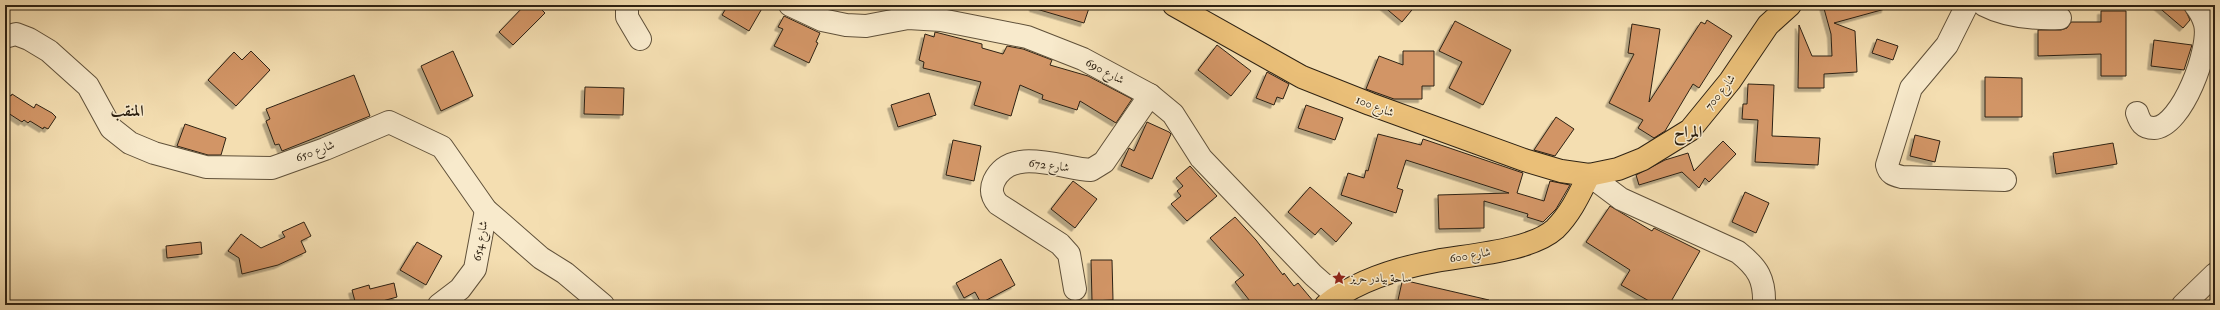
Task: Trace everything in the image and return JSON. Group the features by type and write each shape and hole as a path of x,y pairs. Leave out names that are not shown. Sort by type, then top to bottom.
{"main road":[{"name":"شارع 100","path":"1174,5 1302,77 1370,104 1524,160 1560,171 1589,175"},
{"name":"شارع 700","path":"1589,175 1618,169 1643,159 1690,130 1730,81 1768,25 1790,5"},
{"name":"شارع 600","path":"1330,303 1378,276 1434,262 1532,242 1554,230 1573,209 1589,175"}],"street":[{"path":"627,5 627,18 640,39"},
{"name":"شارع 690","path":"790,5 822,20 846,25 866,26 908,18 941,20 1027,37 1083,59 1150,95 1173,114 1201,158 1313,275 1330,303"},
{"path":"2137,113 2141,123 2147,128 2159,128 2169,123 2186,98 2202,55 2206,25 2194,5"},
{"path":"2005,180 1902,177 1894,175 1888,171 1887,159 1911,88 1947,45 1970,6 2022,16 2060,18"},
{"name":"شارع 650","path":"5,38 16,34 29,39 49,51 88,86 117,134 130,143 154,153 206,167 272,168 325,149 389,122 442,147 486,210 542,258 565,273 593,302"},
{"name":"شارع 672","path":"1075,289 1069,254 1060,244 998,204 993,197 992,186 997,176 1018,163 1031,161 1091,170 1104,162 1150,95"},
{"path":"1589,175 1621,199 1738,252 1754,265 1762,280 1765,293 1764,305"},
{"name":"شارع 654","path":"439,305 460,289 475,269 486,210"},
{"path":"2183,305 2211,285"}],"building":[{"path":"525,5 537,5 545,13 513,45 499,32"},
{"path":"728,5 764,5 749,31 722,15"},
{"path":"1033,5 1090,5 1084,23 1033,8"},
{"path":"1382,5 1416,5 1402,22"},
{"path":"1823,5 1885,5 1885,9 1834,23 1855,31 1857,72 1824,74 1824,88 1798,88 1799,25 1812,56 1832,56 1831,34"},
{"path":"2156,5 2183,5 2190,20 2183,28"},
{"path":"2101,11 2126,11 2126,76 2101,76 2101,54 2038,56 2038,30 2061,30 2067,28 2071,22 2101,22"},
{"path":"784,16 820,33 816,42 818,43 809,63 774,46 783,29 778,27"},
{"path":"1707,20 1732,36 1699,88 1693,84 1665,131 1654,138 1638,128 1643,120 1609,103 1634,54 1628,53 1632,24 1660,29 1649,102 1701,22 1705,24"},
{"path":"1455,21 1511,50 1483,105 1449,88 1462,62 1439,51"},
{"path":"935,32 982,44 982,48 1003,54 1007,46 1023,49 1052,60 1050,65 1088,76 1132,99 1116,123 1080,101 1077,110 1042,99 1043,95 1020,85 1011,116 974,105 981,82 923,68 924,62 919,60 925,34 934,37"},
{"path":"1877,39 1898,46 1893,60 1872,53"},
{"path":"2154,40 2192,45 2184,70 2151,66"},
{"path":"1217,45 1251,71 1231,96 1198,70"},
{"path":"251,51 270,70 236,106 208,80 234,52 242,60"},
{"path":"453,51 473,96 441,111 421,66"},
{"path":"1403,51 1434,51 1434,86 1422,86 1422,99 1394,99 1366,89 1379,56 1403,65"},
{"path":"1267,72 1289,84 1283,99 1277,97 1274,105 1256,98"},
{"path":"354,75 370,116 282,151 279,144 275,145 266,121 270,119 266,109"},
{"path":"1985,77 2022,78 2022,117 1985,117"},
{"path":"1748,84 1774,85 1772,136 1820,138 1818,165 1755,162 1758,120 1742,119 1743,104 1747,104"},
{"path":"585,87 624,88 623,115 584,114"},
{"path":"5,92 11,96 12,94 34,108 36,104 56,117 48,129 44,127 43,129 30,121 28,123 24,120 22,122 5,111"},
{"path":"929,93 936,115 898,127 891,105"},
{"path":"1306,105 1343,118 1335,140 1298,128"},
{"path":"1556,117 1574,129 1555,156 1534,150"},
{"path":"1147,122 1171,134 1152,179 1121,166 1129,148 1134,151"},
{"path":"185,124 226,138 221,155 208,155 177,146"},
{"path":"1378,134 1421,145 1423,139 1523,173 1517,193 1544,201 1550,181 1570,185 1556,209 1543,222 1527,217 1528,214 1484,201 1484,228 1439,229 1438,195 1509,193 1406,160 1397,188 1403,190 1396,213 1341,195 1348,173 1364,178 1366,170 1368,171"},
{"path":"1915,135 1940,141 1935,162 1910,156"},
{"path":"953,140 981,146 974,181 946,175"},
{"path":"1723,141 1736,154 1709,182 1705,178 1699,188 1682,172 1639,185 1636,175 1665,160 1688,153 1694,171"},
{"path":"2113,143 2117,164 2056,174 2053,153"},
{"path":"1190,166 1217,196 1187,221 1171,204 1181,196 1177,191 1183,186 1176,178"},
{"path":"1073,181 1097,199 1075,228 1051,209"},
{"path":"1310,187 1352,223 1336,242 1321,228 1315,235 1288,212"},
{"path":"1745,192 1769,203 1756,233 1732,222"},
{"path":"1610,206 1652,231 1654,228 1700,251 1669,305 1656,305 1621,285 1630,270 1586,242"},
{"path":"1235,217 1256,240 1283,275 1284,273 1294,286 1298,283 1314,302 1314,305 1253,305 1235,282 1244,275 1210,238"},
{"path":"304,222 311,236 301,241 306,252 278,265 242,274 239,258 228,251 241,234 261,248 285,237 282,232"},
{"path":"201,242 202,254 167,258 166,246"},
{"path":"417,242 442,256 426,285 400,270"},
{"path":"1001,259 1015,285 981,303 975,292 964,298 956,283"},
{"path":"1091,260 1112,260 1113,300 1092,301"},
{"path":"1407,281 1489,300 1488,305 1416,305 1398,300 1402,282"},
{"path":"394,283 397,297 368,305 356,305 352,290 369,285 370,289"}],"place":[{"name":"ساحة بيادر حريز","path":"1339,278"}],"district":[{"name":"المنقب","path":"127,110"},
{"name":"المراح","path":"1688,131"}]}
